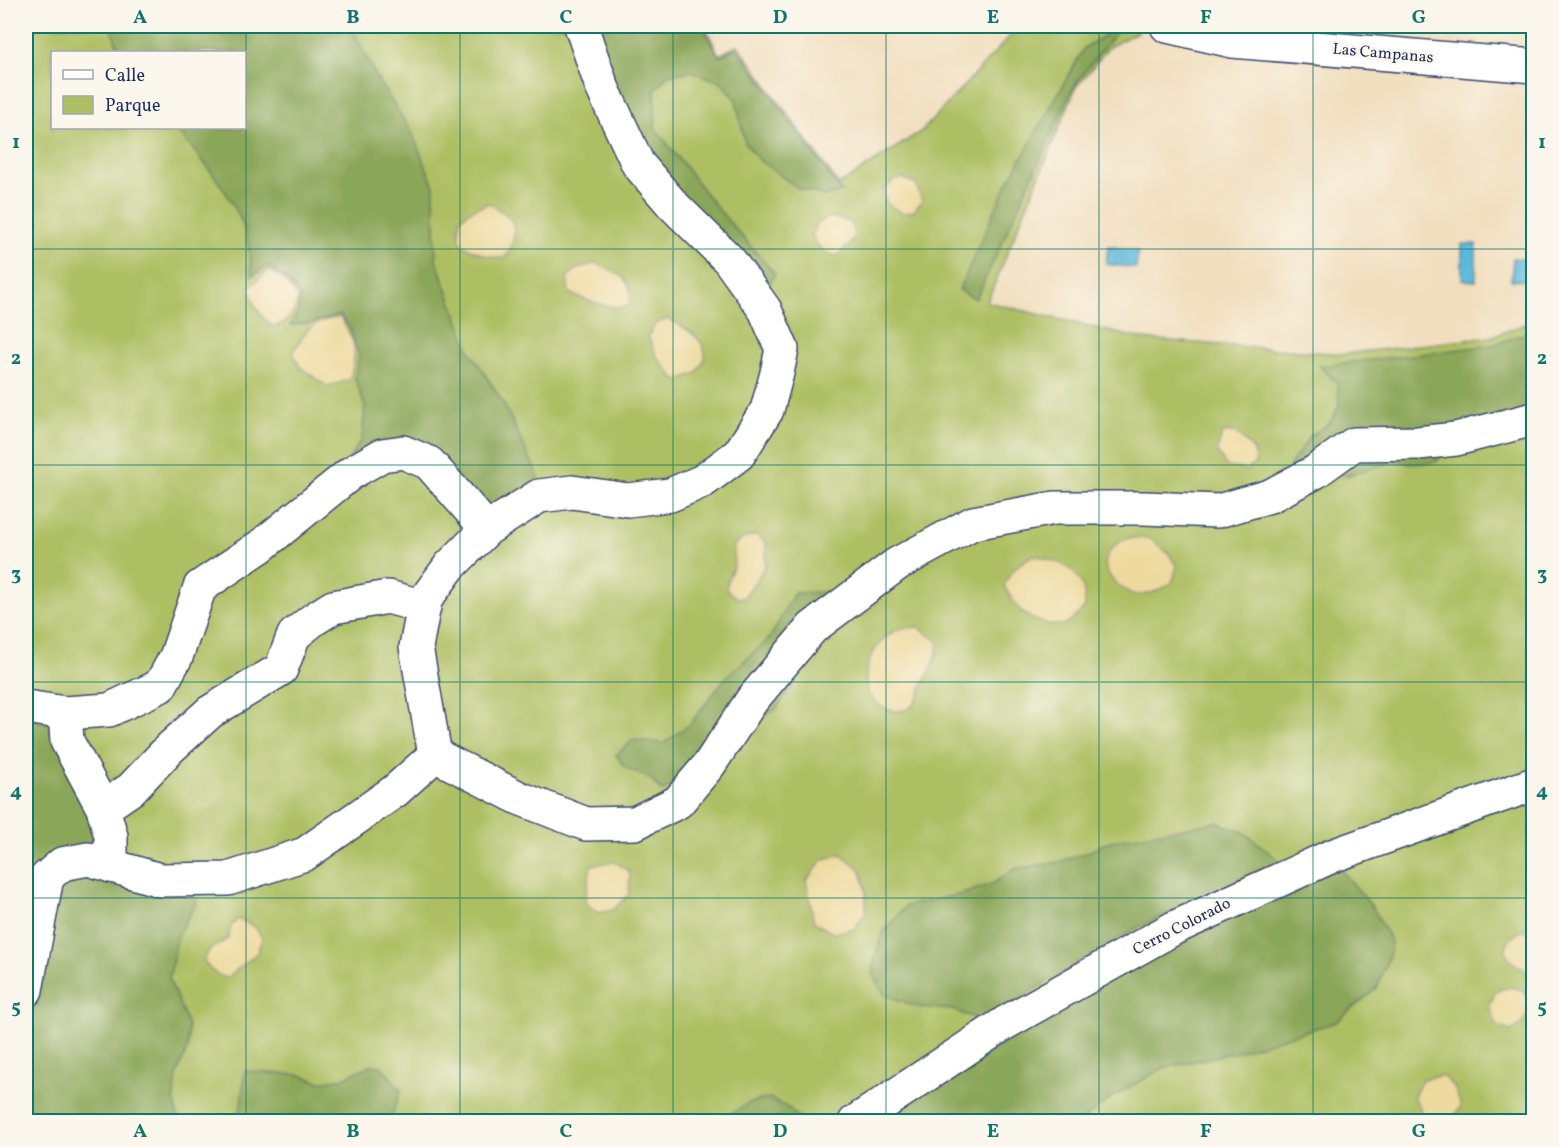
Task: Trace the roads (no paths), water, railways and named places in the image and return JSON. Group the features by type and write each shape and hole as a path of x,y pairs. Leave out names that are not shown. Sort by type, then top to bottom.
{"street":[{"path":"435,755 416,647 425,600 450,567 487,529 539,496 572,492 628,500 670,495 703,481 739,454 767,410 782,349 765,310 729,260 673,205 638,164 602,87 581,26"},
{"name":"Las Campanas","path":"1167,26 1533,66"},
{"path":"435,755 519,798 586,824 635,823 678,802 709,765 752,700 812,628 897,564 973,523 1055,508 1218,511 1270,496 1315,472 1354,444 1418,443 1456,439 1533,419"},
{"path":"26,707 65,713 109,711 160,686 176,657 200,587 261,546 351,473 382,455 403,452 429,463 487,529"},
{"path":"103,808 131,789 170,748 210,712 281,669 294,635 314,619 333,608 388,597 424,607"},
{"path":"65,713 67,741 103,808 111,836 111,866"},
{"path":"26,990 47,877 62,864 88,859 160,880 228,879 305,854 395,792 435,755"},
{"name":"Cerro Colorado","path":"855,1122 1005,1023 1174,928 1332,856 1533,784"}],"water":[{"path":"1462,244 1476,244 1476,281 1462,280"},
{"path":"1108,246 1138,251 1136,268 1106,264"},
{"path":"1513,258 1524,259 1523,267 1533,268 1533,281 1511,280"}]}
